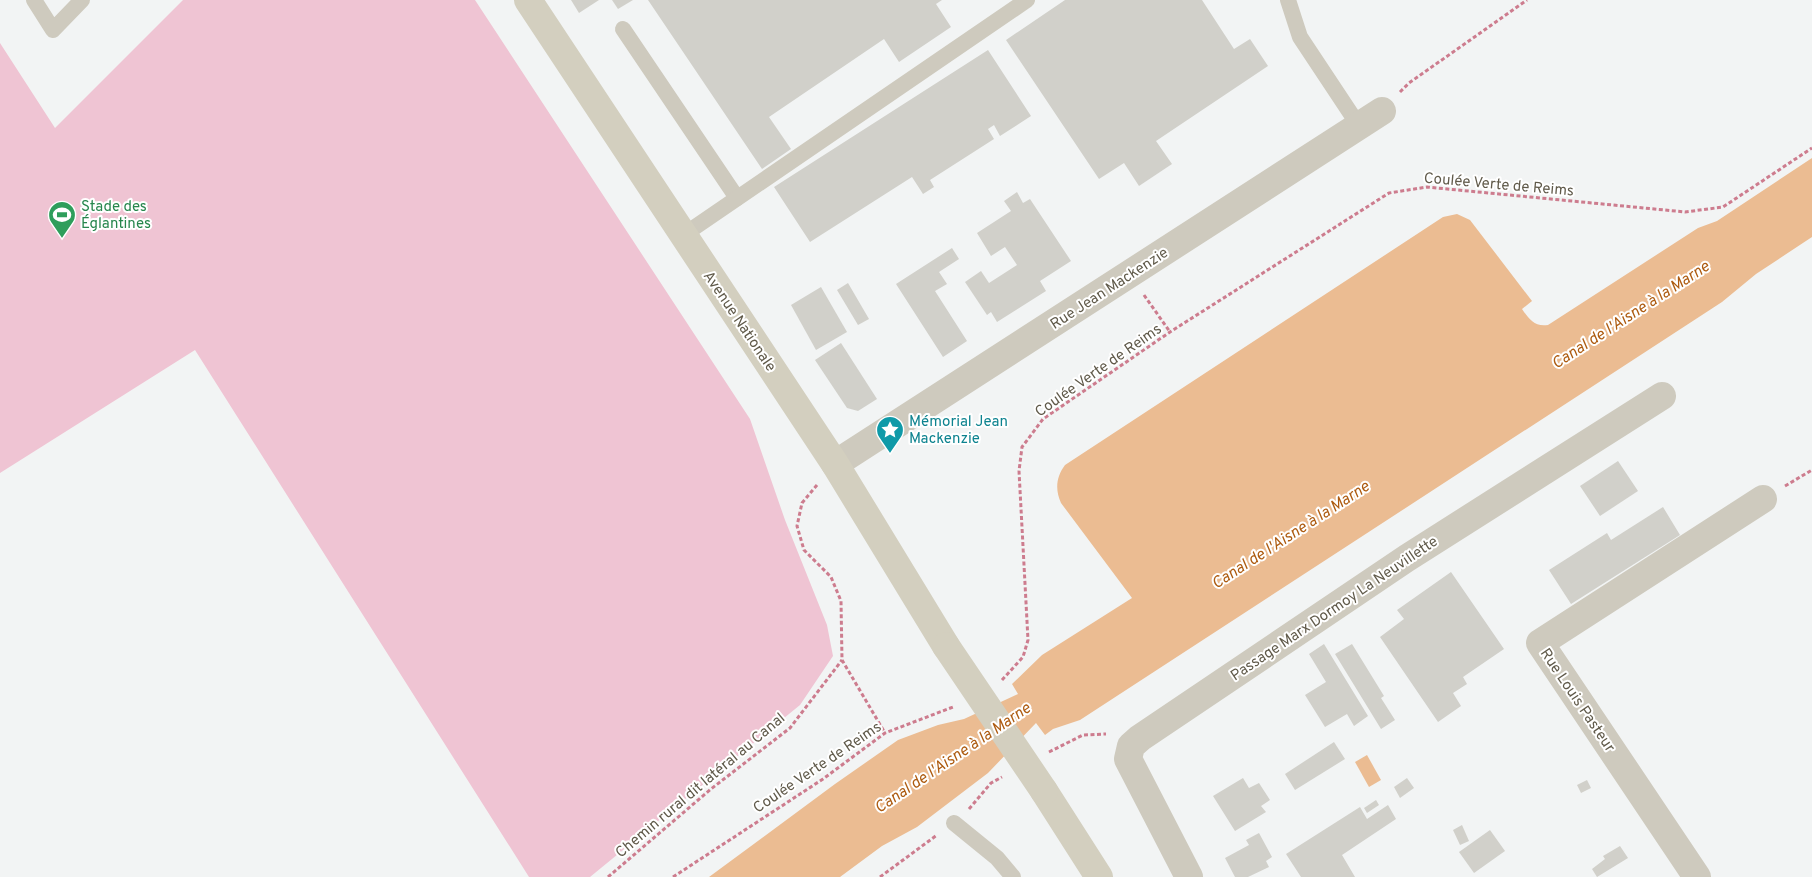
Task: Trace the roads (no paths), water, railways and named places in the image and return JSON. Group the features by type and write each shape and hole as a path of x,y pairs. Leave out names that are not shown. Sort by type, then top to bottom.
{"main road":[{"name":"Avenue Nationale","path":"528,0 682,236 835,464 946,646 1044,791 1099,877"}],"street":[{"name":"Rue Jean Mackenzie","path":"835,464 1382,111"},
{"name":"Passage Marx Dormoy La Neuvillette","path":"1189,877 1128,759 1131,746 1148,732 1407,558 1662,396"},
{"name":"Rue Louis Pasteur","path":"1696,877 1540,643 1763,499"}],"lane":[{"path":"34,0 53,30 82,0"},
{"path":"682,236 1027,0"},
{"path":"1288,0 1300,37 1359,126"},
{"path":"623,29 737,198"},
{"path":"954,823 997,858 1013,877"}],"water":[{"name":"Canal de l'Aisne à la Marne","path":"1812,158 1812,237 1756,274 1722,302 1080,720 1053,729 1045,735 1036,723 988,773 917,827 882,846 840,877 709,877 898,740 938,725 964,719 1018,694 1012,684 1042,655 1132,598 1061,503 1057,484 1065,465 1443,217 1457,214 1470,220 1532,301 1522,309 1527,316 1532,322 1539,325 1548,325 1698,228 1717,221"},
{"path":"1367,755 1381,780 1369,787 1355,762"}],"place":[{"name":"Stade des Églantines","path":"62,239"},
{"name":"Mémorial Jean Mackenzie","path":"890,454"}]}
